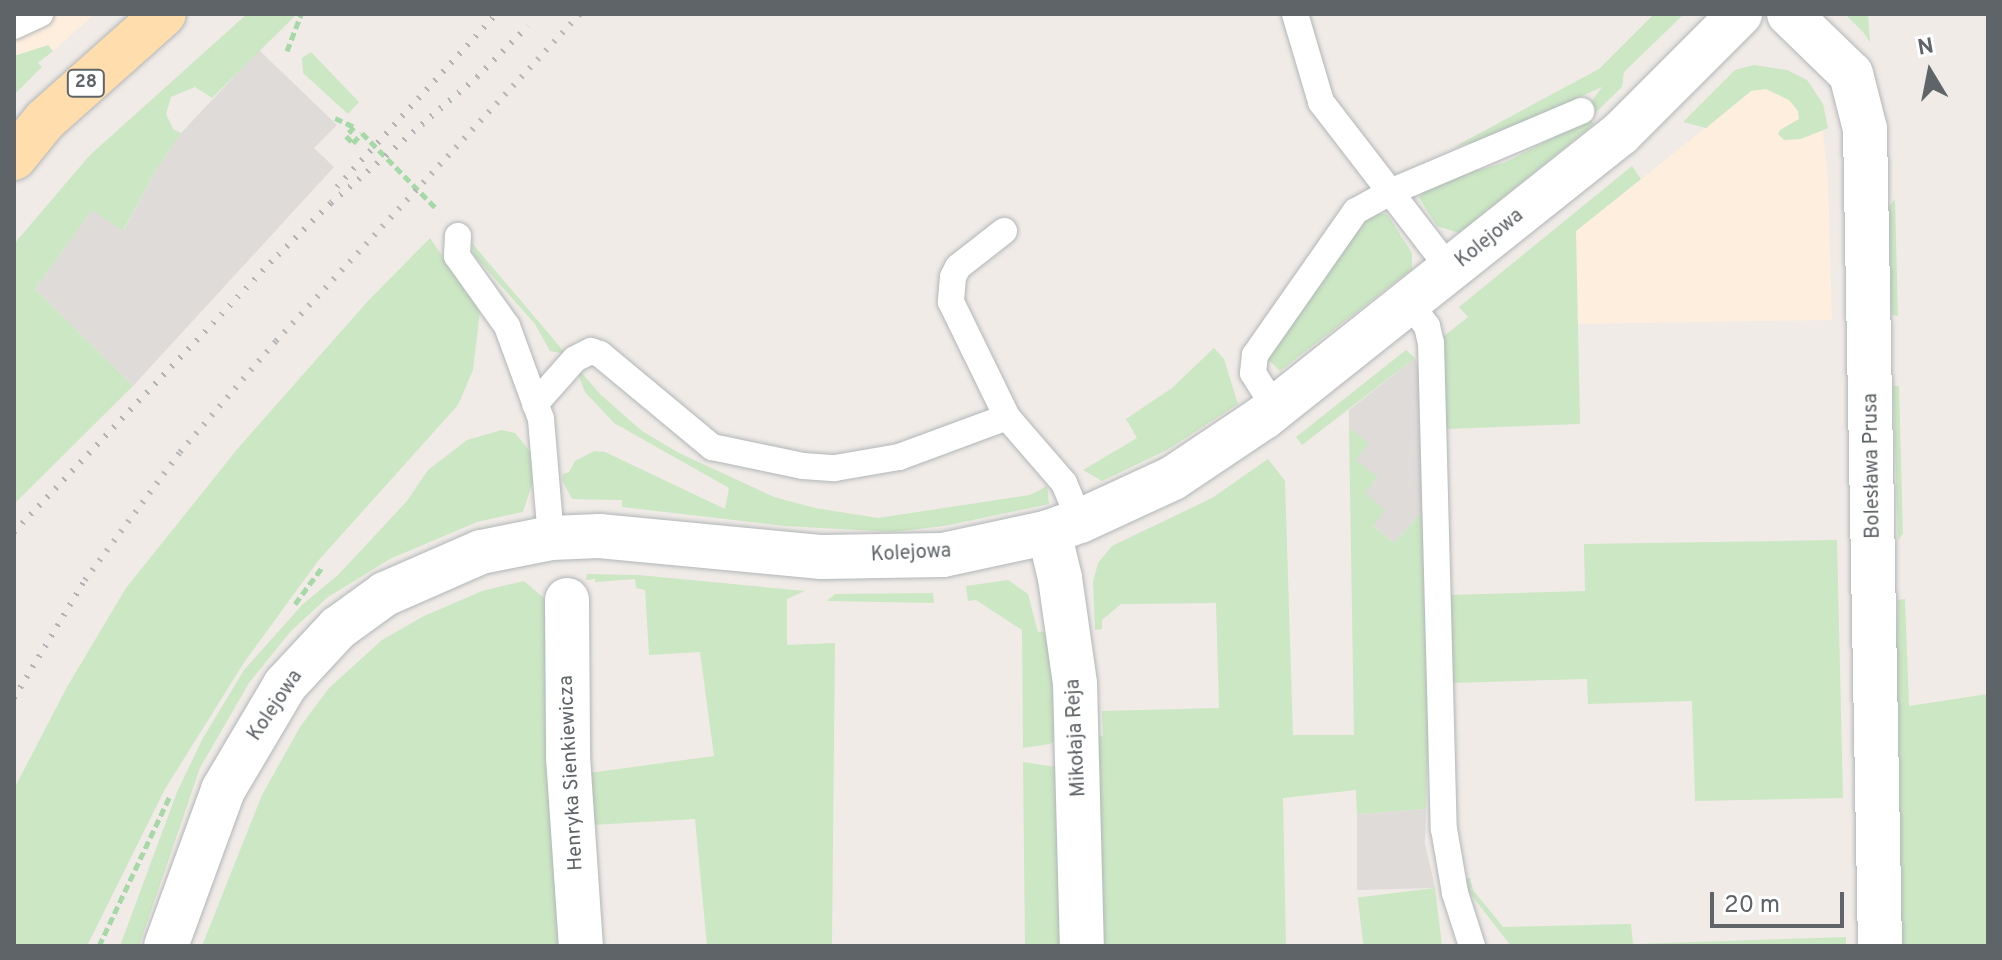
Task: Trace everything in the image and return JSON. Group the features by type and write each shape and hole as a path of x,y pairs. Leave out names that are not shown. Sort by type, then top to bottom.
{"main road":[{"name":"28","path":"14,158 45,120 164,14"}],"street":[{"name":"Kolejowa","path":"166,946 223,790 285,685 338,628 385,594 481,552 551,538 599,536 837,557 943,555 1064,526 1173,478 1275,408 1451,271 1628,127 1740,14"},
{"name":"Bolesława Prusa","path":"1789,14 1851,74 1865,129 1880,946"},
{"name":"Mikołaja Reja","path":"1064,526 1060,578 1076,699 1082,946"},
{"name":"Henryka Sienkiewicza","path":"567,600 568,757 581,946"}],"lane":[{"path":"14,26 40,14"},
{"path":"1295,14 1321,102 1451,271"},
{"path":"1275,408 1253,373 1257,349 1356,211 1388,193 1581,111"},
{"path":"1004,231 958,267 953,277 951,302 1007,417 1064,483 1064,526"},
{"path":"458,236 457,256 507,326 543,428 551,538"},
{"path":"1410,303 1427,326 1431,343 1444,829 1455,893 1472,946"},
{"path":"535,404 580,354 591,351 600,354 712,447 803,466 835,468 899,457 1007,417"}],"path":[{"path":"287,51 301,14"},
{"path":"335,118 354,127 346,136 353,143 362,133 423,192 436,207 436,217"}],"shaded area":[{"path":"14,14 95,14 53,51 48,46 14,56"},
{"path":"259,50 337,125 314,148 334,167 133,386 35,289 92,210 124,230 156,170 181,133"},
{"path":"1764,81 1819,100 1828,180 1832,320 1577,324 1576,231"},
{"path":"1415,358 1421,378 1425,514 1420,514 1394,543 1372,525 1356,460 1368,443 1349,428 1349,410"},
{"path":"1426,809 1425,843 1435,888 1357,890 1357,814"}],"green space":[{"path":"247,14 297,14 212,98 195,87 171,97 166,114 173,129 181,133 156,170 123,231 92,210 35,289 133,386 14,504 14,244 90,155"},
{"path":"1654,14 1684,14 1624,72 1622,87 1589,119 1594,124 1459,233 1437,226 1419,198 1426,188 1466,168 1479,170 1506,162 1554,137 1583,113 1602,87 1486,139 1454,147 1599,69"},
{"path":"1845,14 1868,14 1870,42 1863,32"},
{"path":"48,45 53,51 38,63 42,67 14,95 14,56"},
{"path":"311,52 359,102 348,114 303,73 302,58"},
{"path":"1754,65 1787,70 1807,80 1823,104 1828,128 1801,139 1784,140 1778,134 1799,119 1798,111 1789,100 1766,89 1751,91 1706,128 1683,122 1735,70"},
{"path":"1632,166 1641,179 1576,231 1580,424 1446,429 1444,336 1468,317 1459,307"},
{"path":"1895,199 1898,316 1892,315 1890,299 1889,206"},
{"path":"1373,214 1387,214 1412,253 1412,269 1280,371 1266,357 1361,224"},
{"path":"430,238 480,311 473,370 458,405 318,561 245,661 165,789 87,946 14,946 14,789 67,687 126,588 239,447 368,301"},
{"path":"471,242 566,354 550,351 535,324 474,255"},
{"path":"1214,348 1224,359 1238,404 1167,450 1102,481 1083,470 1137,438 1126,419 1172,388"},
{"path":"1406,350 1415,358 1302,445 1296,437"},
{"path":"574,364 600,394 642,431 679,453 774,497 815,508 878,518 1030,495 1047,486 1049,504 944,526 893,532 785,526 622,507 622,500 572,499 562,480 563,474 569,472 575,461 594,451 605,452 725,509 729,488 614,423 585,392"},
{"path":"1893,386 1899,386 1903,534 1898,540"},
{"path":"1349,428 1369,443 1356,460 1378,477 1365,493 1385,510 1373,526 1394,543 1420,514 1425,514 1429,715 1426,809 1357,814 1356,790 1283,798 1286,946 1097,946 1092,736 1103,736 1102,711 1219,708 1216,603 1121,604 1102,620 1102,629 1095,630 1093,582 1098,563 1112,546 1212,498 1268,459 1285,481 1293,735 1354,735"},
{"path":"502,430 515,433 532,454 535,475 523,512 477,522 390,559 328,597 291,631 249,683 200,768 139,946 120,946 177,792 203,738 244,670 302,605 339,574 407,501 428,470 467,440"},
{"path":"1837,540 1843,798 1695,801 1692,701 1588,704 1587,679 1452,683 1450,595 1585,591 1584,544"},
{"path":"587,574 638,575 805,591 787,599 787,645 835,643 832,946 707,946 695,819 592,825 589,773 714,756 700,652 649,655 645,590 636,588 635,579 595,582 595,579 586,580"},
{"path":"1008,580 1028,594 1038,632 1049,631 1052,637 1056,741 1049,744 1023,748 1022,630 976,600 968,601 966,586"},
{"path":"524,581 552,605 568,946 202,946 262,795 300,727 329,688 382,640 424,616 482,591"},
{"path":"933,593 934,603 827,601 835,594"},
{"path":"1905,599 1909,706 1988,694 1988,946 1900,946 1895,662 1898,600"},
{"path":"1023,762 1056,767 1071,946 1025,946"},
{"path":"1470,878 1473,890 1503,927 1631,924 1633,944 1846,937 1846,946 1511,946 1469,892 1465,879"},
{"path":"1435,888 1442,946 1364,946 1358,898"}],"railway":[{"path":"337,187 496,14"},
{"path":"14,698 85,580 180,452 276,341 580,14"},
{"path":"14,532 278,255 331,203 477,77 528,26"}]}
